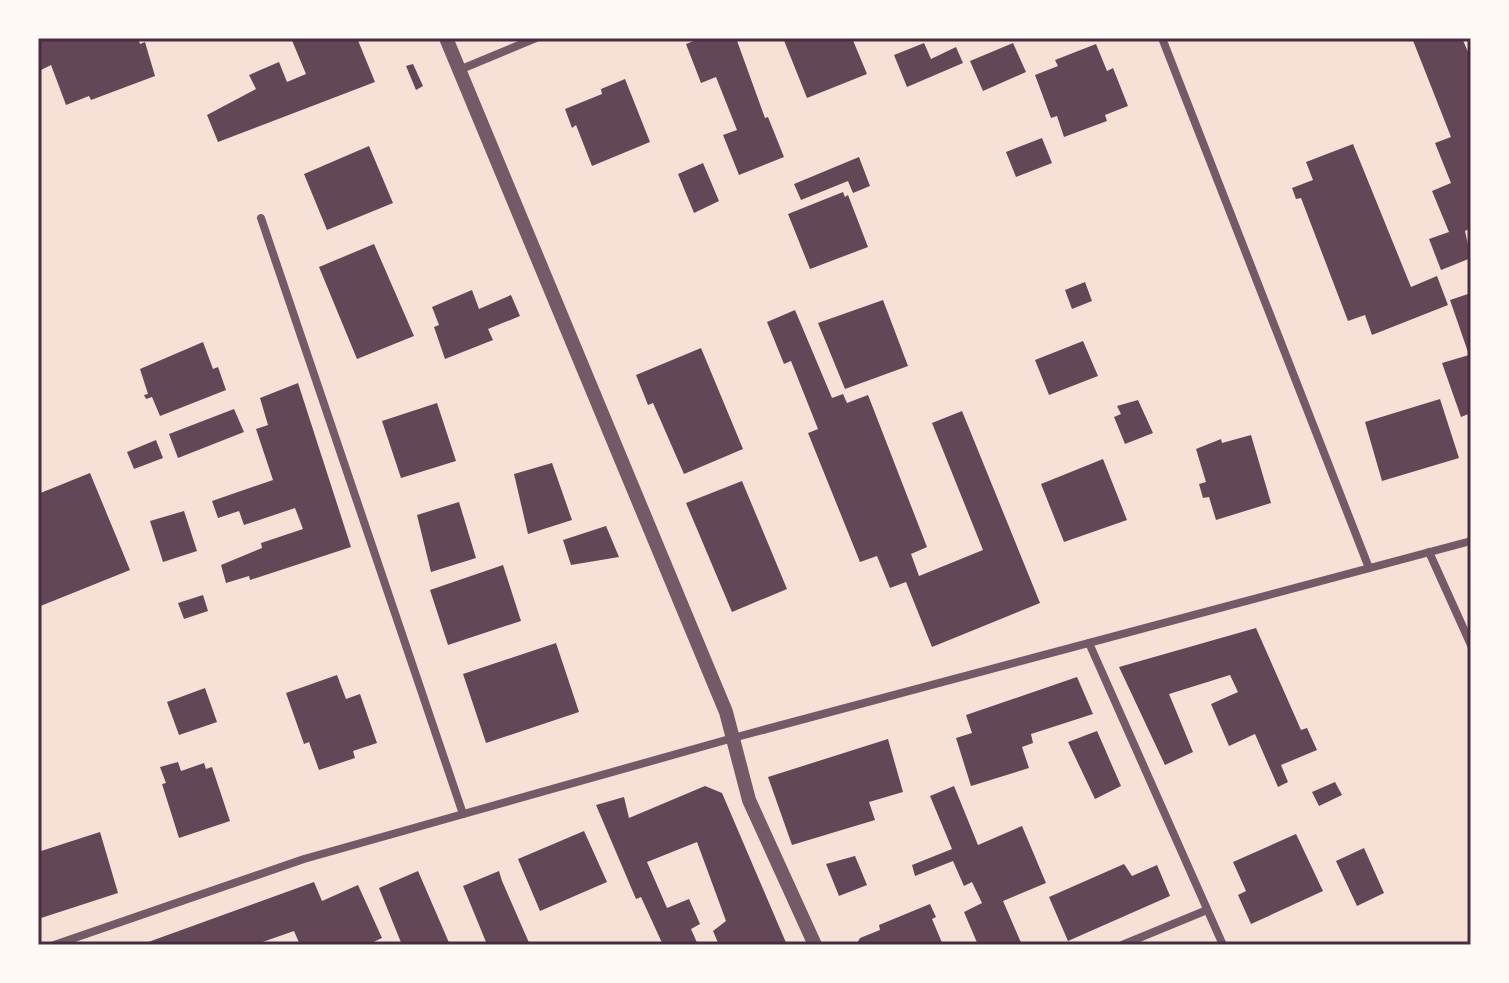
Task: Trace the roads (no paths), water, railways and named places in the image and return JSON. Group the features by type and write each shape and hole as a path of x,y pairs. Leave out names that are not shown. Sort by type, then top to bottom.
{"street":[{"path":"446,38 726,712 749,800 815,945"},
{"path":"459,70 536,38"},
{"path":"1162,38 1369,568"},
{"path":"261,218 463,814"},
{"path":"54,945 304,859 733,738 1471,541"},
{"path":"1429,552 1471,645"},
{"path":"1089,643 1223,945"},
{"path":"1122,945 1207,910"}]}
